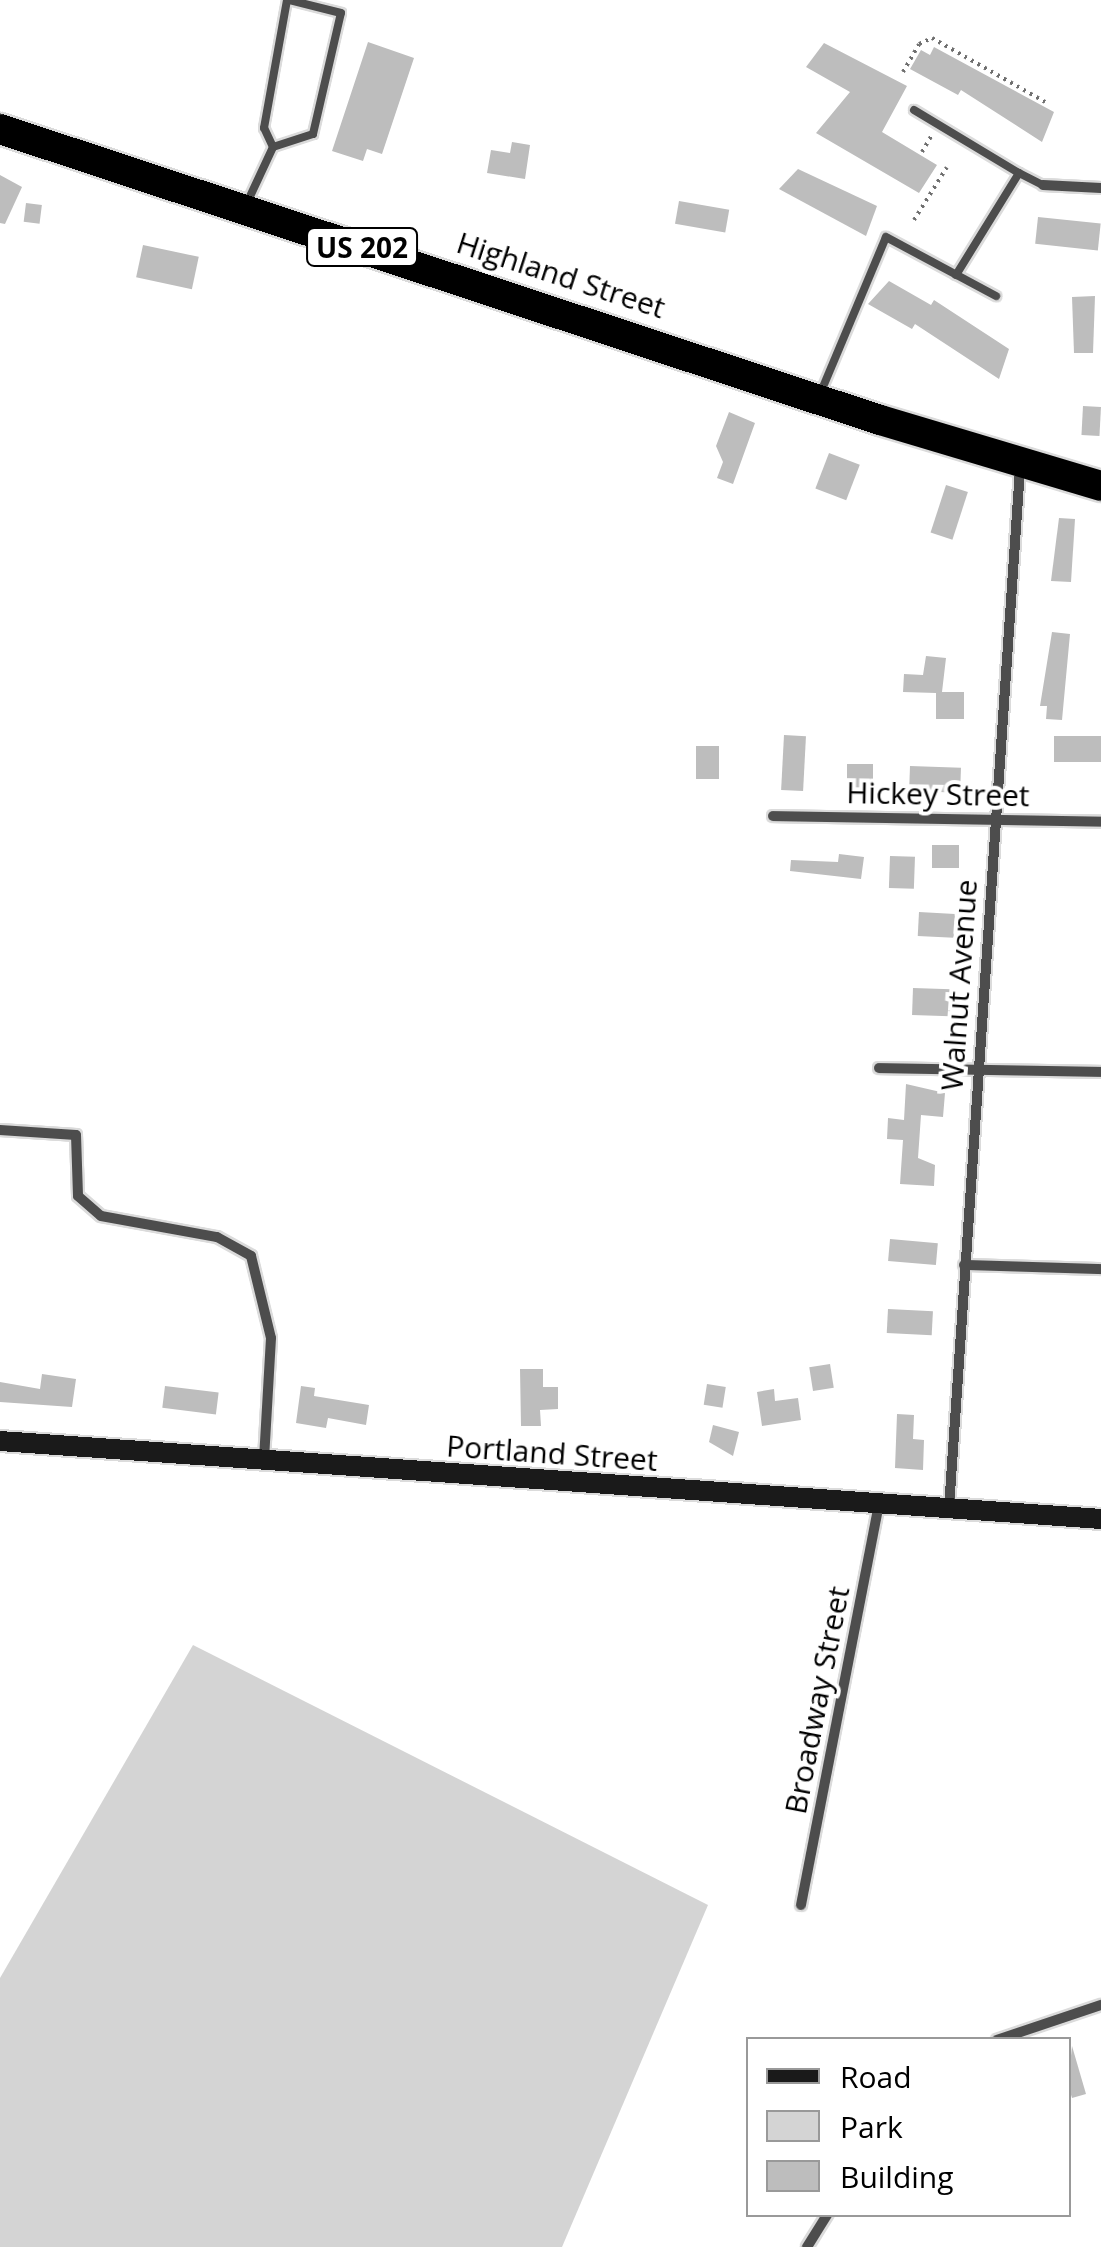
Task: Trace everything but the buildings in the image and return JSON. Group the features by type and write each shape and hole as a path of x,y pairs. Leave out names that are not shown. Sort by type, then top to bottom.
{"highway":[{"name":"Highland Street","path":"0,129 1021,465 1101,486"}],"street":[{"path":"1042,185 1101,188"},
{"name":"Walnut Avenue","path":"950,1509 1021,465"},
{"name":"Hickey Street","path":"774,816 1101,822"},
{"path":"880,1068 1101,1072"},
{"path":"0,1130 76,1135 78,1196 101,1216 216,1237 252,1256 271,1338 264,1461"},
{"path":"964,1265 1101,1269"},
{"name":"Portland Street","path":"0,1441 1101,1519"},
{"name":"Broadway Street","path":"802,1905 879,1505"},
{"path":"1007,2037 1101,2005"},
{"path":"807,2247 826,2217"}],"lane":[{"path":"244,209 273,147 313,134 340,14 288,0 264,128 273,147"},
{"path":"914,110 1042,185"},
{"path":"956,275 1019,173"},
{"path":"819,399 886,237 996,296"}],"path":[{"path":"903,72 919,44 932,38 1045,102"},
{"path":"922,152 938,124"},
{"path":"914,220 947,167"}],"green space":[{"path":"193,1645 708,1905 562,2247 0,2247 0,1978"}]}
